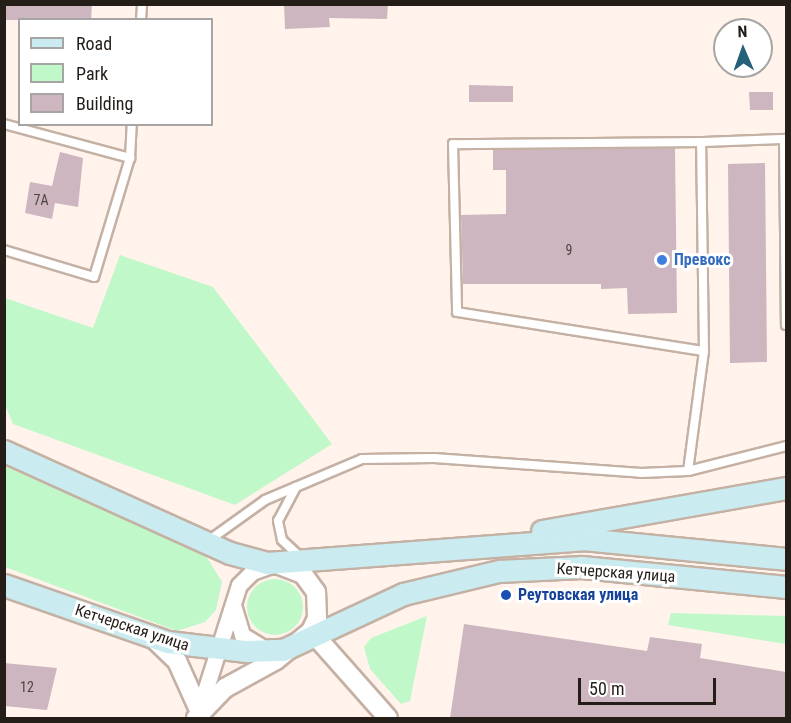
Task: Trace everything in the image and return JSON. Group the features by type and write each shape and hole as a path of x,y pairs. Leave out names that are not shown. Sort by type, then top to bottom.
{"main road":[{"name":"Кетчерская улица","path":"6,450 207,542 280,565 493,542 584,539 786,559"},
{"path":"493,542 786,488"},
{"name":"Кетчерская улица","path":"4,585 151,636 217,651 271,650 295,646 314,634 394,597 499,571 582,567 786,587"}],"street":[{"path":"197,714 235,593 252,572 280,565 303,574 316,592 317,618 314,634 388,718"},
{"path":"235,593 237,627 249,642 271,650"},
{"path":"151,636 177,661 197,714"},
{"path":"197,714 295,646"}],"lane":[{"path":"4,124 130,158"},
{"path":"4,250 94,277 130,158 132,126"},
{"path":"704,351 457,312 453,144 784,139 786,325"},
{"path":"688,471 704,351 701,142"},
{"path":"207,542 265,500 346,463 397,456 588,471 688,471 786,446"},
{"path":"299,484 281,507 279,532 307,563"}],"green space":[{"path":"120,255 213,287 332,444 235,505 13,424 5,405 5,298 93,328"},
{"path":"4,466 203,551 222,582 216,610 205,622 177,631 5,567"},
{"path":"270,579 280,579 295,587 301,596 303,607 301,618 295,627 280,635 270,635 259,630 252,623 247,612 247,602 252,591 259,584"},
{"path":"671,613 786,616 786,644 668,625"},
{"path":"427,616 410,701 401,704 370,669 364,647 371,638"}],"building":[{"path":"4,4 92,4 91,18 4,20"},
{"path":"284,4 388,4 387,19 329,18 330,27 285,29"},
{"path":"469,85 513,86 513,102 469,102"},
{"path":"749,92 773,92 773,110 750,110"},
{"path":"675,148 677,313 628,314 627,288 601,289 601,284 463,284 461,215 506,214 506,170 493,170 493,150"},
{"path":"60,152 83,158 78,207 55,203 52,219 25,213 30,182 52,186"},
{"path":"765,163 767,362 730,363 728,164"},
{"path":"464,624 647,651 650,637 702,644 700,658 786,672 786,718 450,718"},
{"path":"4,663 57,668 47,710 4,706"}],"place":[{"name":"Превокс","path":"662,260"},
{"name":"Реутовская улица","path":"506,595"}]}
